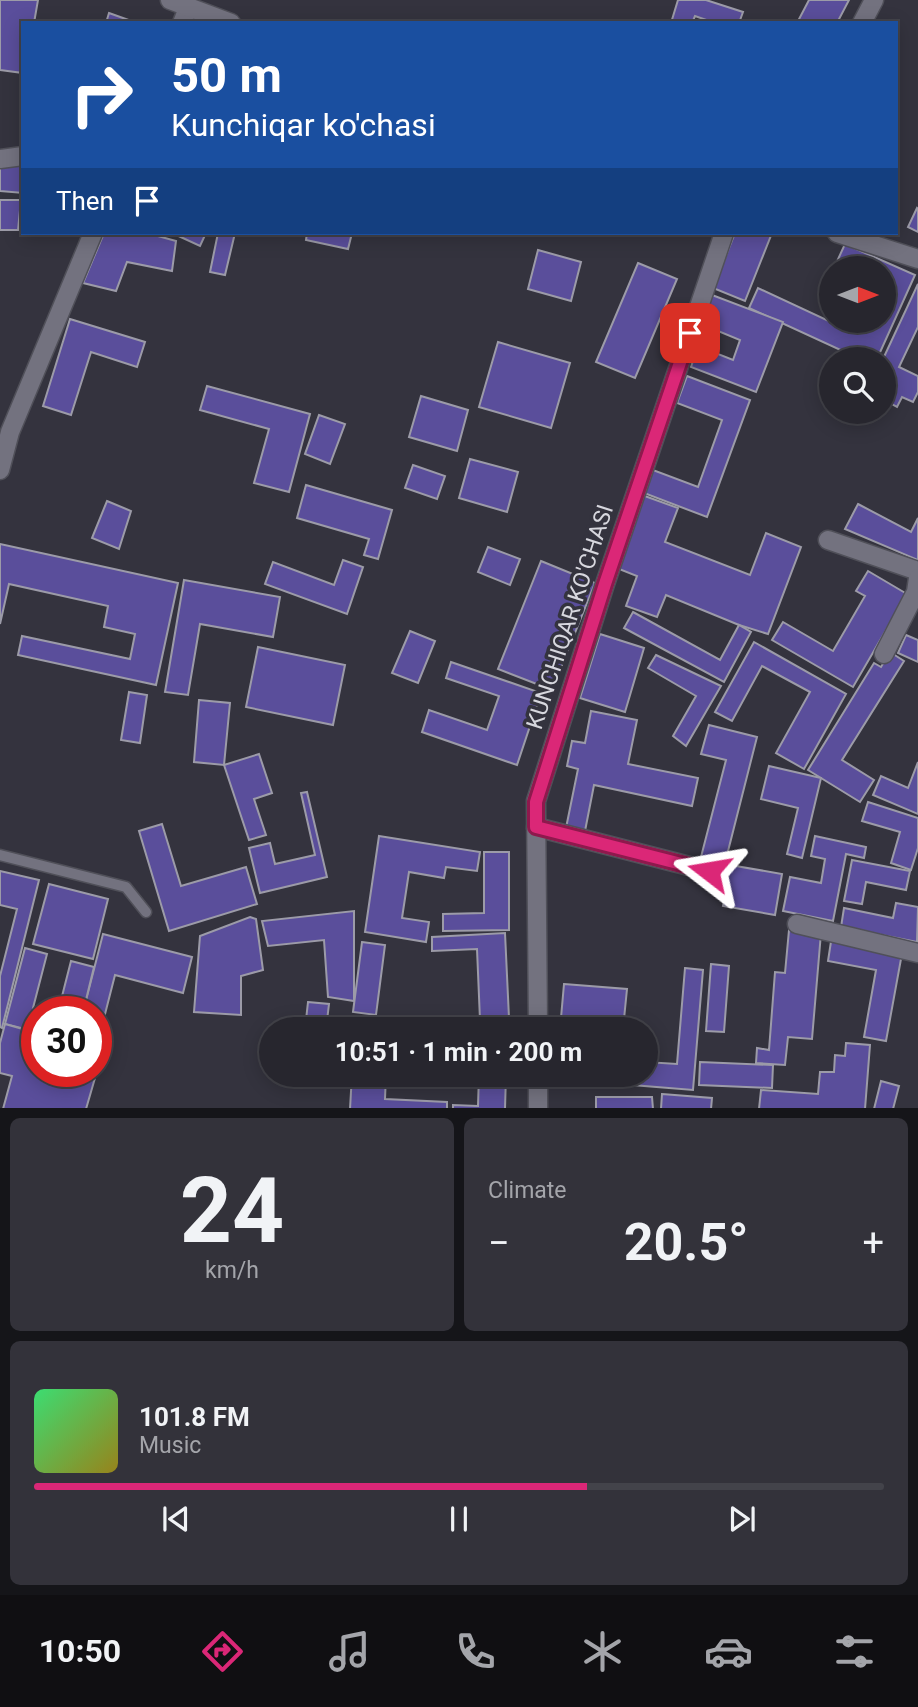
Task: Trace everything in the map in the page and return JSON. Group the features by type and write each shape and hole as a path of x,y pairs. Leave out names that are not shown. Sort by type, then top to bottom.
{"street":[{"path":"170,0 185,15 220,21"},
{"path":"863,21 874,0"},
{"path":"0,159 21,156"},
{"path":"0,470 10,432 92,235"},
{"name":"KUNCHIQAR KO'CHASI","path":"538,1017 536,802 605,584 723,235"},
{"path":"843,235 918,259"},
{"path":"828,540 918,571"},
{"path":"884,654 916,592 918,578"},
{"path":"536,827 709,871"},
{"path":"797,923 918,953"},
{"path":"538,1087 538,1108"}],"lane":[{"path":"0,855 126,887 146,912"}],"building":[{"path":"0,0 38,0 34,21 21,21 21,73 0,70"},
{"path":"678,0 706,0 743,12 740,21 709,21 695,16 693,21 672,21"},
{"path":"809,0 849,0 838,21 798,21"},
{"path":"109,13 131,21 107,21"},
{"path":"0,165 21,166 21,193 0,191"},
{"path":"0,200 21,200 18,230 0,230"},
{"path":"918,209 918,232 908,227"},
{"path":"103,235 154,235 176,241 172,271 127,262 116,291 83,283"},
{"path":"176,235 205,235 200,246"},
{"path":"218,235 235,235 225,275 210,272"},
{"path":"307,235 352,235 348,249 306,240"},
{"path":"734,235 771,235 745,301 713,288"},
{"path":"845,244 872,256 840,256"},
{"path":"538,250 581,262 571,301 528,289"},
{"path":"638,263 677,279 635,378 596,362"},
{"path":"896,267 915,275 896,317"},
{"path":"918,284 918,327 899,367 918,376 918,392 913,402 902,397 897,407 896,347 889,347"},
{"path":"758,288 819,317 819,333 889,333 882,347 834,347 749,308"},
{"path":"712,295 783,322 756,392 691,367 698,346 733,360 740,340 701,324"},
{"path":"70,319 145,342 137,367 91,352 71,415 43,406"},
{"path":"498,342 570,363 551,428 479,407"},
{"path":"687,376 750,400 707,517 644,493 653,470 698,487 722,420 677,403"},
{"path":"207,386 310,414 289,492 254,483 269,429 200,410"},
{"path":"421,396 468,410 457,451 409,437"},
{"path":"319,415 345,424 330,464 305,454"},
{"path":"470,459 518,472 507,512 459,498"},
{"path":"413,465 445,476 437,499 405,488"},
{"path":"306,485 392,510 378,559 364,555 369,539 297,518"},
{"path":"642,495 678,508 665,542 750,575 766,533 801,547 768,634 666,595 657,617 626,606 637,576 614,567"},
{"path":"107,501 131,511 119,549 92,538"},
{"path":"858,504 911,532 918,518 918,560 845,529"},
{"path":"0,544 178,583 156,685 18,655 22,636 130,659 135,634 104,627 108,606 9,584 0,624"},
{"path":"488,547 520,559 510,585 478,572"},
{"path":"343,560 363,567 347,614 265,584 273,562 334,585"},
{"path":"541,561 595,583 552,690 498,669"},
{"path":"868,571 907,594 853,687 772,640 783,622 833,651 865,596 856,591"},
{"path":"184,580 280,597 273,637 200,624 188,695 165,692"},
{"path":"633,612 720,660 739,625 751,632 724,682 624,628"},
{"path":"410,631 435,641 418,683 392,673"},
{"path":"600,634 644,648 625,712 580,698"},
{"path":"906,635 918,640 918,662 898,653"},
{"path":"754,642 846,694 804,769 776,753 810,692 762,666 732,721 715,712"},
{"path":"258,647 345,665 333,725 246,707"},
{"path":"890,652 904,661 842,760 874,780 860,802 808,770 874,663 881,667"},
{"path":"656,655 721,686 686,746 673,736 696,696 648,668"},
{"path":"451,662 541,693 517,765 422,732 429,710 487,730 499,696 446,678"},
{"path":"129,692 147,695 140,743 121,740"},
{"path":"199,700 230,703 224,765 194,762"},
{"path":"591,711 637,720 628,764 698,778 692,806 594,785 585,831 566,828 578,769 567,766 572,741 585,743"},
{"path":"709,725 757,737 725,863 701,857 726,760 701,754"},
{"path":"259,754 272,793 254,799 266,835 249,840 224,765"},
{"path":"918,762 918,814 873,795 881,776 908,788"},
{"path":"769,766 821,778 802,858 787,854 798,808 761,799"},
{"path":"307,792 327,877 260,893 249,848 270,843 275,864 315,855 301,793"},
{"path":"868,802 918,818 918,848 911,870 891,863 900,832 862,821"},
{"path":"162,824 181,886 246,867 257,904 169,931 139,831"},
{"path":"379,836 480,852 477,871 446,867 444,878 409,872 402,918 429,922 426,942 365,932"},
{"path":"815,836 866,847 864,858 846,854 833,921 783,911 790,877 821,883 825,859 811,856"},
{"path":"484,852 509,852 509,930 443,931 443,914 484,913"},
{"path":"852,860 910,871 906,890 866,882 862,904 844,901"},
{"path":"730,865 782,874 775,915 723,906"},
{"path":"0,871 39,880 2,1028 0,976 17,909 0,905"},
{"path":"49,884 108,899 93,959 33,944"},
{"path":"896,903 918,907 917,942 841,927 844,908 893,918"},
{"path":"354,911 354,1001 328,997 324,940 268,946 262,921"},
{"path":"250,917 256,919 263,970 241,976 241,1015 194,1012 200,936"},
{"path":"789,930 821,933 812,1039 788,1037 785,1065 756,1063 757,1048 769,1050 775,972 785,973"},
{"path":"505,933 509,1017 480,1017 477,949 432,951 432,937"},
{"path":"103,934 192,957 183,993 115,975 110,996 87,996"},
{"path":"832,935 903,948 886,1041 864,1037 876,970 828,961"},
{"path":"362,942 385,945 376,1015 353,1012"},
{"path":"25,948 47,954 36,996 21,996 21,1028 5,1024"},
{"path":"71,961 94,967 87,996 62,996"},
{"path":"711,964 729,966 724,1032 706,1031"},
{"path":"685,968 703,970 693,1090 656,1087 658,1063 677,1064"},
{"path":"564,984 627,989 624,1017 561,1017"},
{"path":"308,1002 329,1004 327,1017 306,1017"},
{"path":"5,1024 21,1028 21,1087 92,1087 86,1108 3,1108 12,1076 0,1073 0,1043"},
{"path":"846,1043 870,1045 865,1108 759,1108 761,1090 818,1094 820,1072 834,1072 835,1055 845,1056"},
{"path":"700,1062 773,1065 772,1088 699,1085"},
{"path":"881,1081 899,1086 893,1108 874,1108"},
{"path":"351,1087 385,1087 385,1099 447,1102 447,1108 350,1108"},
{"path":"479,1087 506,1087 505,1108 453,1108 453,1105 478,1106"},
{"path":"662,1094 712,1098 711,1108 661,1108"},
{"path":"596,1097 652,1097 653,1108 596,1108"}],"route":[{"path":"690,333 605,584 536,802 536,827 709,871"}]}
